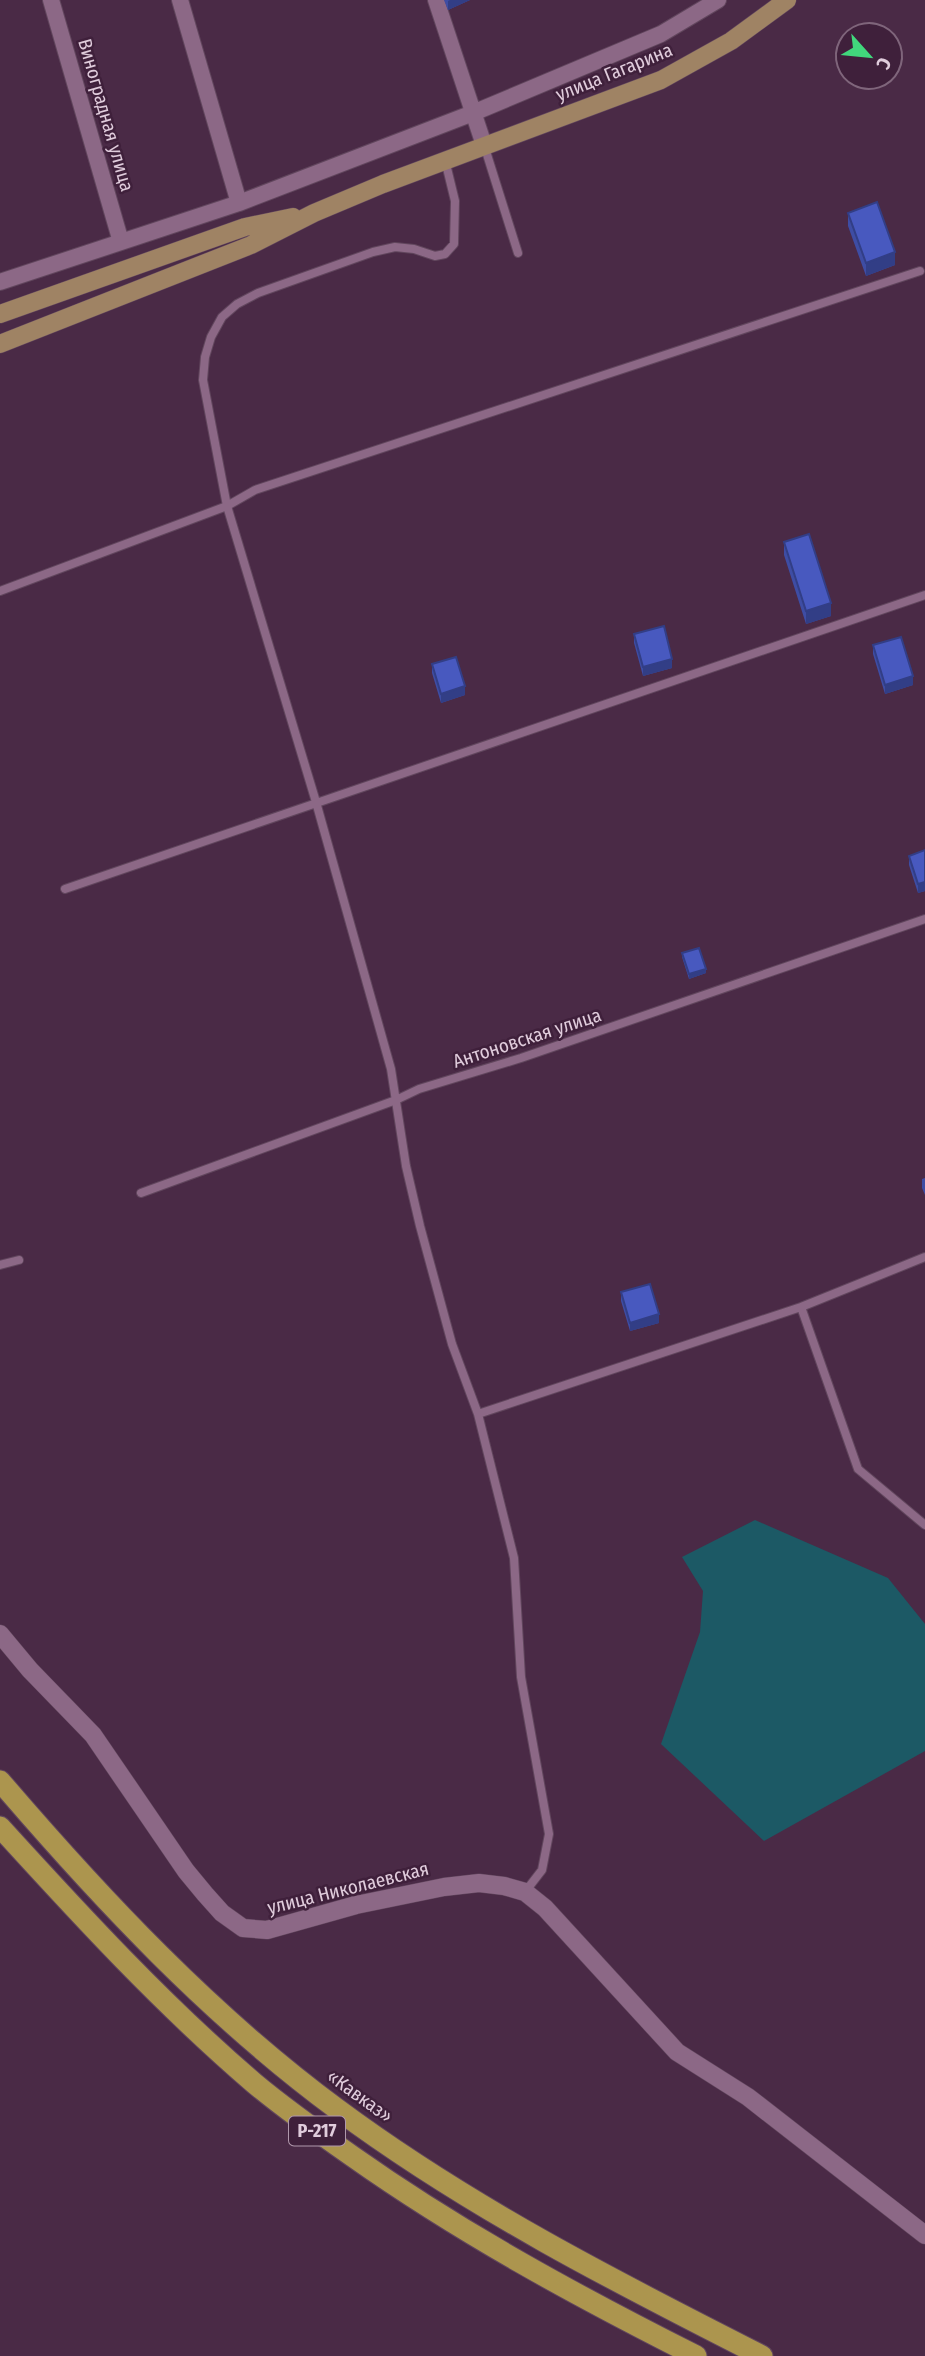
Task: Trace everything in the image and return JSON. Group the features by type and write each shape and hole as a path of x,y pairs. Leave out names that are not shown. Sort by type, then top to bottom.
{"highway":[{"name":"«Кавказ»","path":"0,1781 80,1872 166,1960 265,2052 337,2109 501,2217 620,2284 762,2356"},
{"name":"Р-217","path":"4,1835 173,2010 256,2084 322,2135 462,2229 610,2312 696,2356"}],"main road":[{"name":"улица Гагарина","path":"314,212 484,145 661,80 731,41 787,0"},
{"path":"0,314 246,227 314,212"},
{"path":"0,344 251,246 314,212"}],"street":[{"name":"Виноградная улица","path":"51,0 121,242"},
{"path":"180,0 239,203"},
{"path":"436,0 484,145"},
{"path":"0,282 239,203 473,113 660,34 718,0"},
{"name":"улица Николаевская","path":"0,1634 30,1670 93,1735 186,1871 205,1894 222,1913 243,1928 267,1930 356,1905 444,1886 479,1883 525,1892 545,1908 677,2052 748,2097 925,2235"}],"lane":[{"path":"484,145 518,253"},
{"path":"445,160 455,201 454,244 445,254 435,256 414,249 395,247 373,252 258,293 237,304 222,317 211,337 205,357 203,380 227,506 316,803 391,1069 419,1226 452,1344 478,1414 514,1558 521,1677 549,1834 542,1870 525,1892"},
{"path":"0,591 227,506 255,490 317,468 435,432 920,271"},
{"path":"65,889 925,595"},
{"name":"Антоновская улица","path":"141,1193 396,1100 419,1089 521,1058 925,919"},
{"path":"478,1414 801,1307 925,1257"},
{"path":"0,1265 19,1260"},
{"path":"801,1307 859,1469 925,1525"}],"shaded area":[{"path":"755,1520 888,1578 925,1624 925,1751 764,1841 661,1744 700,1632 703,1591 682,1557"}],"building":[{"path":"877,202 895,252 866,263 848,213"},
{"path":"809,534 831,603 806,611 784,542"},
{"path":"664,626 672,659 643,667 634,634"},
{"path":"901,637 913,676 885,685 873,645"},
{"path":"456,657 465,686 441,694 432,664"},
{"path":"925,850 925,882 918,884 909,856"},
{"path":"699,948 706,969 689,974 682,953"},
{"path":"650,1284 659,1314 630,1323 621,1292"}]}
